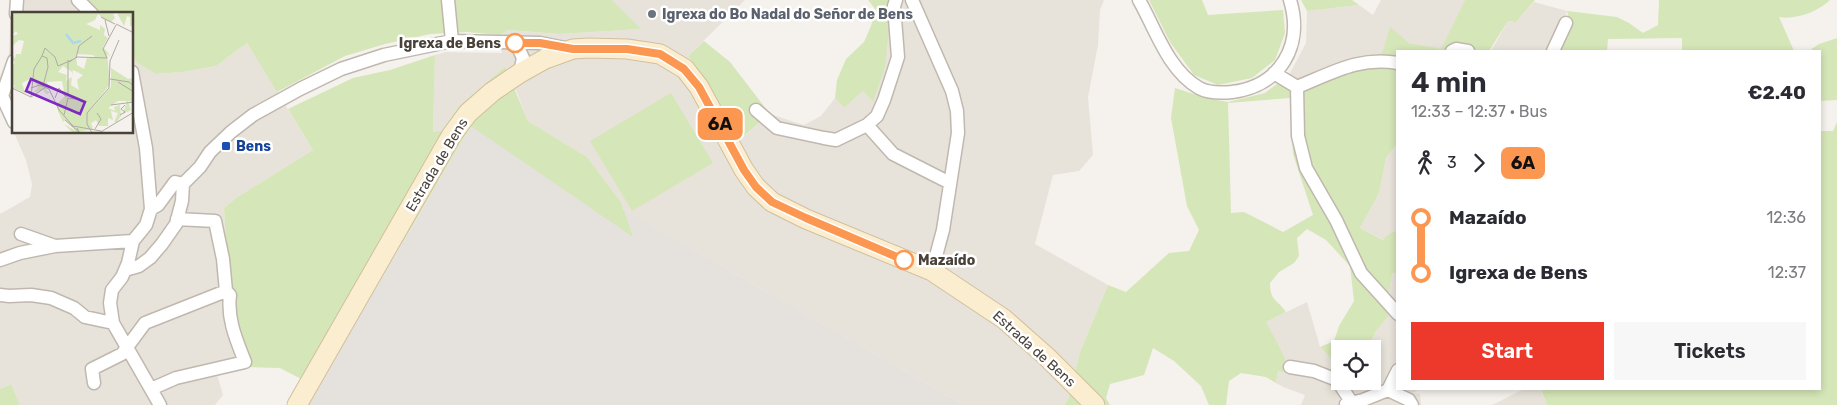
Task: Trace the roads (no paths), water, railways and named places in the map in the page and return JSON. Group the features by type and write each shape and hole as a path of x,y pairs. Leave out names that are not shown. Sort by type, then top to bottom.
{"street":[{"path":"78,0 90,12"},
{"path":"448,0 452,41"},
{"path":"756,110 777,128 836,140 867,125 877,116 898,57 894,6 896,0"},
{"path":"912,0 952,91 958,133 942,230 932,271"},
{"path":"1140,0 1180,74 1200,89 1221,93 1244,90 1263,83 1274,73 1287,55 1294,38 1294,13 1290,0"},
{"path":"1553,50 1566,23"},
{"path":"125,270 139,266 150,258 162,244 176,224 182,202 183,184 200,167 210,152 253,115 300,89 341,69 384,55 452,41 516,43 542,51"},
{"path":"516,43 522,58 520,73"},
{"name":"Estrada de Bens","path":"297,405 452,136 468,113 492,92 520,73 542,51 573,49 627,49 660,54 684,69 699,87 744,170 756,187 772,202 822,226 932,271 1004,319 1047,357 1095,405"},
{"path":"1297,87 1358,63 1381,60 1396,63"},
{"path":"12,67 2,96 12,118"},
{"path":"1274,73 1297,87"},
{"path":"134,83 146,148 151,209 146,225 134,241 125,270 112,290 110,303 113,323 127,346 153,399 176,378 245,362 231,325 230,294 226,291 215,221 177,219"},
{"path":"1297,87 1298,136 1306,168 1336,220 1361,273 1396,312"},
{"path":"867,125 893,154 950,183"},
{"path":"151,209 158,205 175,182 183,184"},
{"path":"21,234 55,246"},
{"path":"0,260 20,253 55,246 134,241"},
{"path":"94,383 92,369 122,354 145,323 226,291"},
{"path":"0,295 31,295 50,298 74,308 84,317 113,323"},
{"path":"1290,367 1314,371 1337,380 1348,404 1388,390 1396,374"},
{"path":"1388,390 1409,400 1412,405"}],"place":[{"name":"Igrexa do Bo Nadal do Señor de Bens","path":"652,14"},
{"name":"Igrexa de Bens","path":"515,43"},
{"name":"Bens","path":"226,146"},
{"name":"Mazaído","path":"904,260"}]}
